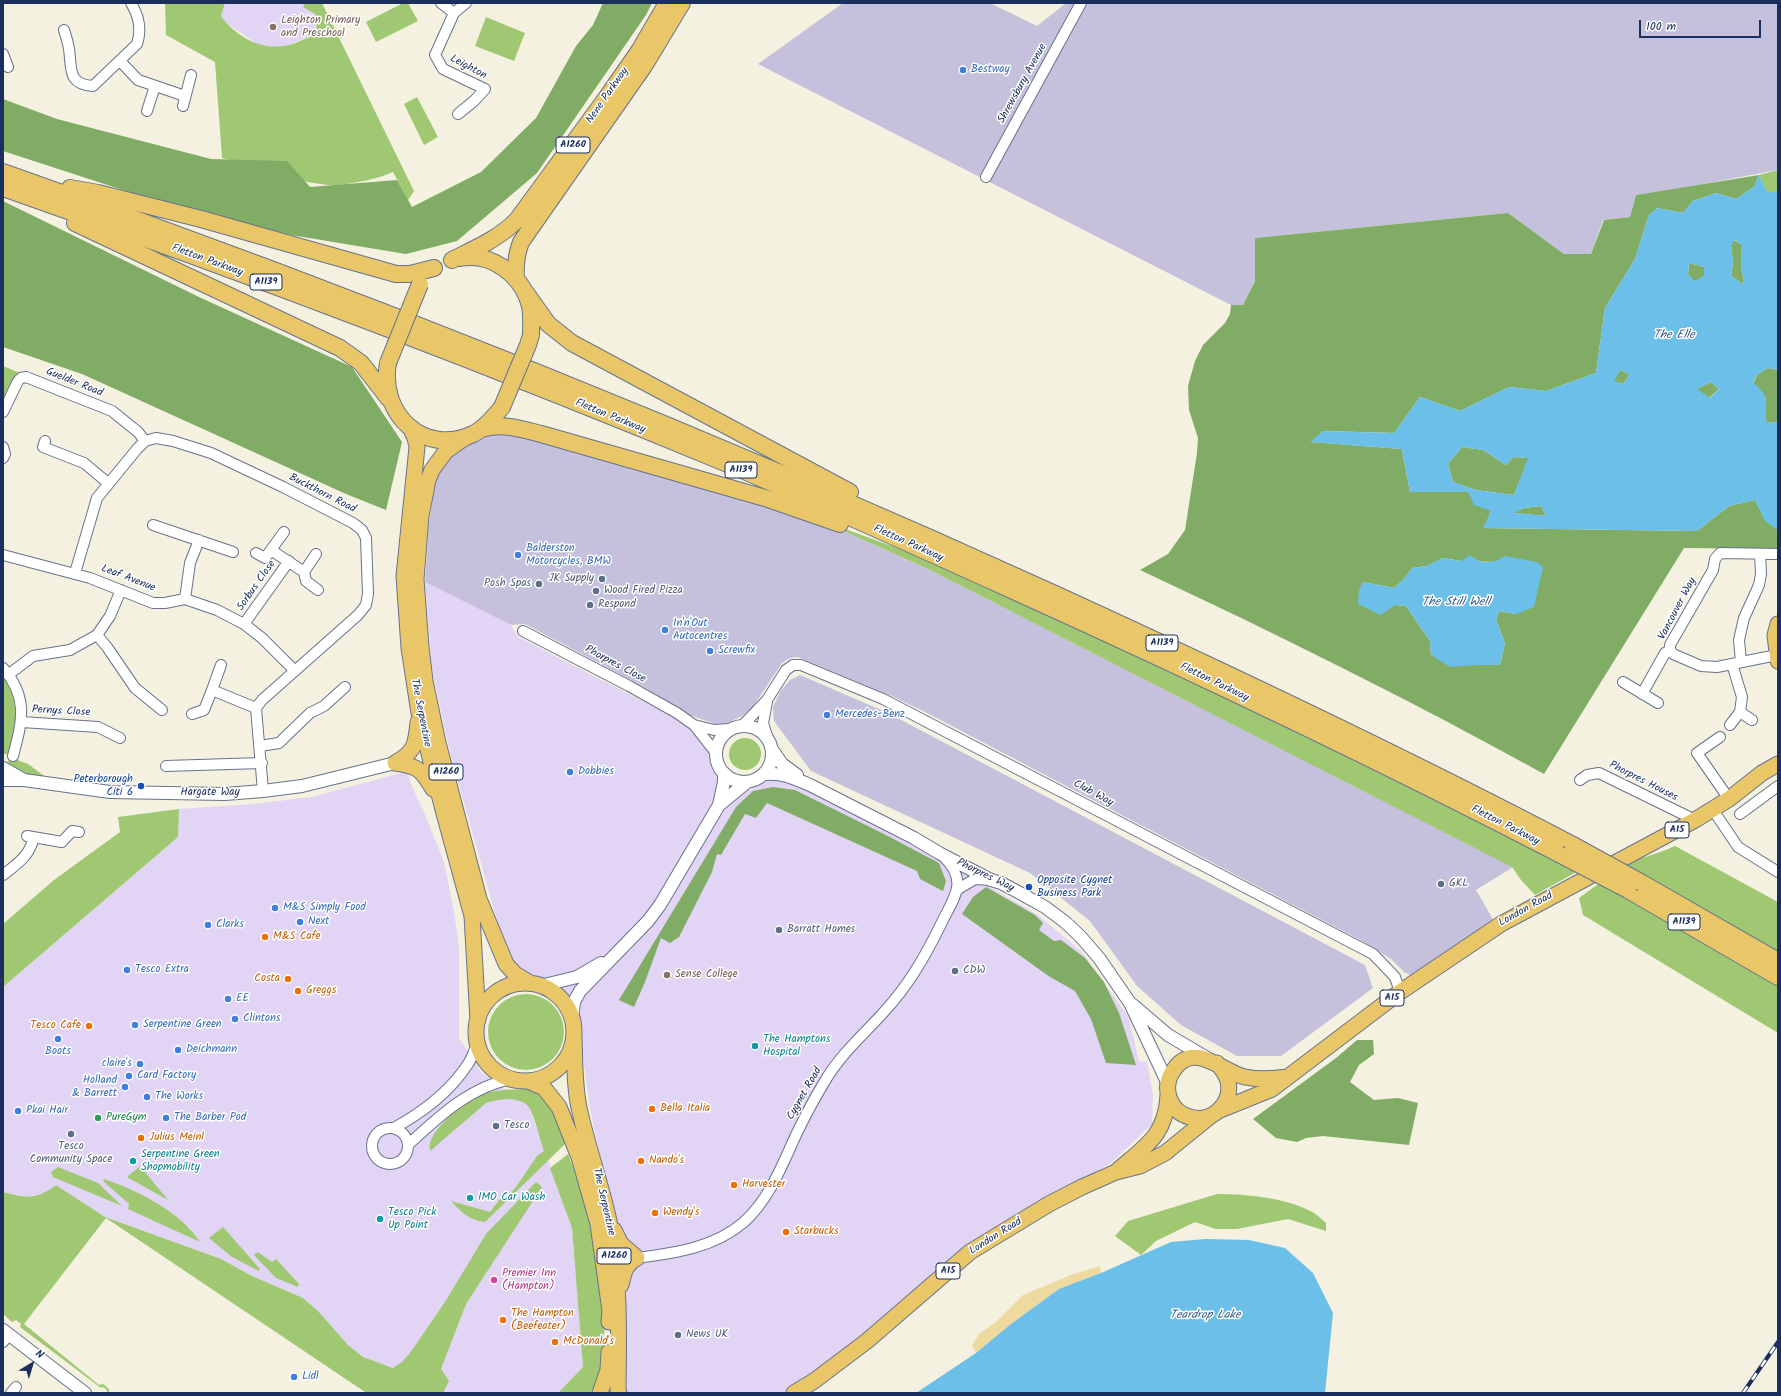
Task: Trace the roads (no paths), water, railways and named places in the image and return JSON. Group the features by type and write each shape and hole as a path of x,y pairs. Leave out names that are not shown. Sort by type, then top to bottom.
{"highway":[{"name":"Nene Parkway","path":"452,260 492,241 506,231 517,220 607,98 639,51 667,3"},
{"name":"Nene Parkway","path":"516,279 515,266 517,253 521,242 644,66 682,3"},
{"name":"Fletton Parkway","path":"3,172 276,271 456,340 743,457 954,556 1372,759 1745,949 1778,961"},
{"path":"21,178 98,193 193,217 396,274 410,274 434,268 452,260 470,257 487,260 498,264 516,279 548,324 572,343 954,556"},
{"path":"3,188 340,348 361,362 389,399 394,410 410,427 427,436 442,440 466,437 481,429 489,423 502,406 528,345 530,334 530,308 526,293"},
{"name":"Fletton Parkway","path":"3,188 270,284 466,359 954,556 1235,678 1484,799 1573,845 1642,883 1745,949 1778,977"},
{"path":"389,399 386,381 388,363 420,284 426,274 434,268"},
{"path":"481,429 494,426 508,426 548,436 765,498 954,556"}],"main road":[{"name":"The Serpentine","path":"410,427 417,447 416,515 413,541 404,576 405,612 409,648 419,713 442,806 472,916 478,1020"},
{"name":"The Serpentine","path":"416,515 432,470 446,451 466,437"},
{"name":"The Serpentine","path":"413,541 420,640 425,681 438,743 479,899 506,964 515,974 535,985"},
{"path":"1777,658 1774,635 1778,624"},
{"path":"394,763 406,757 412,750 417,738 419,713"},
{"path":"1762,773 1778,757"},
{"path":"394,763 415,767 422,770 442,806"},
{"name":"London Road","path":"794,1393 814,1381 867,1342 970,1252 1049,1204 1116,1172 1140,1166 1164,1153 1216,1112 1272,1090 1400,992 1501,924 1696,820 1729,799 1762,773 1778,764"},
{"path":"516,984 535,985 549,990 560,998 569,1010 572,1018 574,1036 571,1050 564,1062 554,1072 542,1078 528,1081 512,1079 500,1074 490,1065 482,1054 477,1042 476,1031 478,1020 483,1007 492,996 503,988 516,984"},
{"name":"The Serpentine","path":"574,1036 580,1111 608,1220 619,1292 619,1393"},
{"name":"A15","path":"1200,1057 1213,1061 1226,1076 1229,1091 1226,1101 1216,1112 1204,1118 1194,1118 1185,1116 1177,1110 1172,1103 1168,1089 1173,1071 1182,1062 1191,1058 1200,1057"},
{"path":"1213,1061 1230,1072 1246,1077 1263,1079 1288,1077"},
{"name":"The Serpentine","path":"528,1081 544,1088 559,1107 565,1119 579,1156 598,1224 610,1311 608,1370 600,1393"},
{"name":"London Road","path":"1116,1172 1156,1135 1165,1116 1168,1089"},
{"path":"608,1220 621,1244 637,1258 628,1264 625,1269 619,1292"}],"street":[{"path":"64,30 64,49 74,79 84,85 93,86 137,44 140,35 137,14 130,3"},
{"path":"441,3 454,13"},
{"name":"Leighton","path":"458,114 474,101 485,89 442,70 436,55 454,13 466,3"},
{"name":"Shrewsbury Avenue","path":"986,177 1081,3"},
{"path":"3,54 8,67"},
{"path":"120,61 138,80 184,101 191,75"},
{"path":"147,112 154,86"},
{"name":"Guelder Road","path":"3,412 18,381 21,378 26,377 112,411 138,432 145,441"},
{"name":"Buckthorn Road","path":"145,441 156,438 162,439 211,453 283,487 353,523 362,530 366,538 368,594 366,605 358,615 262,700 256,708"},
{"path":"45,441 43,447 84,463 108,483"},
{"path":"74,573 97,498 108,483 145,441"},
{"path":"3,447 5,454 3,458"},
{"path":"153,525 233,552"},
{"name":"Sorbus Close","path":"256,553 265,558 284,532"},
{"path":"199,540 190,563 185,599 217,610 244,624 262,638 295,672"},
{"name":"Sorbus Close","path":"271,550 304,572 306,582 318,590"},
{"name":"Vancouver Way","path":"1777,658 1717,667 1700,666 1673,654 1670,650 1670,645 1713,570 1715,559 1720,553 1778,554"},
{"path":"304,572 316,554"},
{"path":"1730,726 1740,712 1742,697 1737,663 1739,640 1744,618 1759,584 1760,554"},
{"name":"Leaf Avenue","path":"3,555 74,573 153,603 165,603 185,599"},
{"name":"Sorbus Close","path":"244,624 289,562"},
{"path":"13,756 22,722 20,699 6,672 33,656 70,650 97,635 110,616 121,590"},
{"name":"Phorpres Close","path":"523,631 629,686 677,713 694,725 716,753"},
{"path":"97,635 135,688 162,710"},
{"path":"1642,694 1665,654 1670,650"},
{"path":"192,714 204,710 221,665"},
{"name":"Club Way","path":"743,725 767,700 786,670 793,665 801,665 883,699 1372,954 1395,977 1400,992"},
{"path":"1624,682 1658,703"},
{"path":"260,746 279,743 310,713 324,706 345,687"},
{"path":"212,690 256,708 262,763 263,792"},
{"name":"Club Way","path":"767,700 763,723 767,736"},
{"path":"1740,712 1752,720"},
{"name":"Pernys Close","path":"22,722 98,726 120,738"},
{"name":"Phorpres Close","path":"694,725 714,730 730,729"},
{"path":"743,725 752,726 767,736 773,752 771,763 765,774 754,781 747,782 734,780 724,773 717,760 716,753 720,739 730,729 743,725"},
{"path":"1720,737 1697,753 1729,799"},
{"name":"Phorpres Way","path":"773,752 782,764 810,785"},
{"path":"166,766 262,763"},
{"name":"Hargate Way","path":"3,780 24,780 110,792 225,794 263,792 302,786 394,763"},
{"name":"Hargate Way","path":"3,768 24,780"},
{"name":"Phorpres Way","path":"765,774 775,772 784,774 810,785 1045,907 1080,936 1099,958 1130,1003 1168,1089"},
{"path":"572,1018 574,1002 580,992 648,921 660,905 719,805 724,782 724,773"},
{"name":"Phorpres Houses","path":"1580,780 1588,775 1599,773 1696,820"},
{"path":"719,805 747,782"},
{"path":"1740,814 1777,789"},
{"path":"1713,810 1738,847 1778,872"},
{"path":"3,875 26,856 31,848 31,837 62,842 72,831 78,832"},
{"path":"914,838 931,843 977,867 996,881"},
{"path":"939,853 951,865 956,873 958,889 975,879 996,881"},
{"name":"Cygnet Road","path":"637,1258 664,1254 704,1245 725,1235 758,1208 774,1183 801,1125 825,1080 849,1048 884,1012 905,986 926,955 958,889"},
{"path":"535,985 577,977 597,966 626,944"},
{"name":"Phorpres Way","path":"1130,1003 1168,1035 1213,1061"},
{"path":"394,1128 404,1134 408,1145 406,1155 400,1162 395,1164 385,1164 376,1158 372,1148 376,1135 383,1129 394,1128 429,1106 444,1094 469,1064 477,1042"},
{"path":"408,1145 465,1097 498,1082 512,1079"},
{"path":"5,1336 85,1393"}],"water":[{"name":"The Elle","path":"1759,175 1767,192 1776,192 1778,189 1778,370 1768,368 1758,374 1753,382 1761,390 1765,397 1767,423 1778,422 1778,530 1765,521 1755,500 1729,506 1697,531 1483,528 1491,511 1474,505 1468,492 1410,492 1402,449 1310,442 1323,431 1394,433 1420,397 1460,411 1509,387 1546,391 1596,373 1605,308 1635,259 1649,215 1657,208 1683,213 1693,201 1716,193 1736,199 1754,187","holes":["1735,240 1741,244 1743,284 1731,276 1733,262 1731,245","1689,263 1704,267 1704,276 1694,281 1688,274","1620,370 1630,374 1623,384 1614,381","1711,382 1719,389 1710,398 1697,389","1462,447 1483,450 1506,465 1513,457 1528,458 1514,495 1476,490 1453,482 1448,464","1541,506 1546,516 1514,513 1524,508"]},
{"name":"The Still Well","path":"1470,555 1483,562 1496,561 1505,556 1537,562 1543,567 1534,607 1516,614 1499,611 1496,620 1505,643 1500,665 1450,667 1431,655 1430,641 1406,606 1395,605 1381,615 1358,604 1359,590 1363,582 1394,588 1404,579 1412,568 1427,566 1443,558 1461,561"},
{"name":"Teardrop Lake","path":"1205,1239 1249,1240 1285,1248 1313,1273 1333,1313 1325,1393 916,1393 976,1353 1011,1324 1059,1289 1101,1273 1171,1242"}],"railway":[{"path":"1743,1393 1778,1342"}],"place":[{"name":"Leighton Primary and Preschool","path":"273,27"},
{"name":"Bestway","path":"963,70"},
{"name":"Balderston Motorcycles, BMW","path":"518,555"},
{"name":"JK Supply","path":"602,579"},
{"name":"Posh Spas","path":"539,584"},
{"name":"Wood Fired Pizza","path":"596,591"},
{"name":"Respond","path":"590,605"},
{"name":"In'n'Out Autocentres","path":"665,630"},
{"name":"Screwfix","path":"710,651"},
{"name":"Mercedes-Benz","path":"827,715"},
{"name":"Dobbies","path":"570,772"},
{"name":"Peterborough Citi 6","path":"141,786"},
{"name":"GKL","path":"1441,884"},
{"name":"Opposite Cygnet Business Park","path":"1029,887"},
{"name":"M&S Simply Food","path":"275,908"},
{"name":"Next","path":"300,922"},
{"name":"Clarks","path":"208,925"},
{"name":"Barratt Homes","path":"779,930"},
{"name":"M&S Cafe","path":"265,937"},
{"name":"Tesco Extra","path":"127,970"},
{"name":"CDW","path":"955,971"},
{"name":"Sense College","path":"667,975"},
{"name":"Costa","path":"288,979"},
{"name":"Greggs","path":"298,991"},
{"name":"EE","path":"228,999"},
{"name":"Clintons","path":"235,1019"},
{"name":"Serpentine Green","path":"135,1025"},
{"name":"Tesco Cafe","path":"89,1026"},
{"name":"Boots","path":"58,1039"},
{"name":"The Hamptons Hospital","path":"755,1046"},
{"name":"Deichmann","path":"178,1050"},
{"name":"claire's","path":"140,1064"},
{"name":"Card Factory","path":"129,1076"},
{"name":"Holland & Barrett","path":"125,1087"},
{"name":"The Works","path":"147,1097"},
{"name":"Bella Italia","path":"652,1109"},
{"name":"Pkai Hair","path":"18,1111"},
{"name":"PureGym","path":"98,1118"},
{"name":"The Barber Pod","path":"166,1118"},
{"name":"Tesco","path":"496,1126"},
{"name":"Tesco Community Space","path":"71,1134"},
{"name":"Julius Meinl","path":"141,1138"},
{"name":"Serpentine Green Shopmobility","path":"133,1161"},
{"name":"Nando's","path":"641,1161"},
{"name":"Harvester","path":"734,1185"},
{"name":"IMO Car Wash","path":"470,1198"},
{"name":"Wendy's","path":"655,1213"},
{"name":"Tesco Pick Up Point","path":"380,1219"},
{"name":"Starbucks","path":"786,1232"},
{"name":"Premier Inn (Hampton)","path":"494,1280"},
{"name":"The Hampton (Beefeater)","path":"503,1320"},
{"name":"News UK","path":"678,1335"},
{"name":"McDonald's","path":"555,1342"},
{"name":"Lidl","path":"294,1377"}]}
